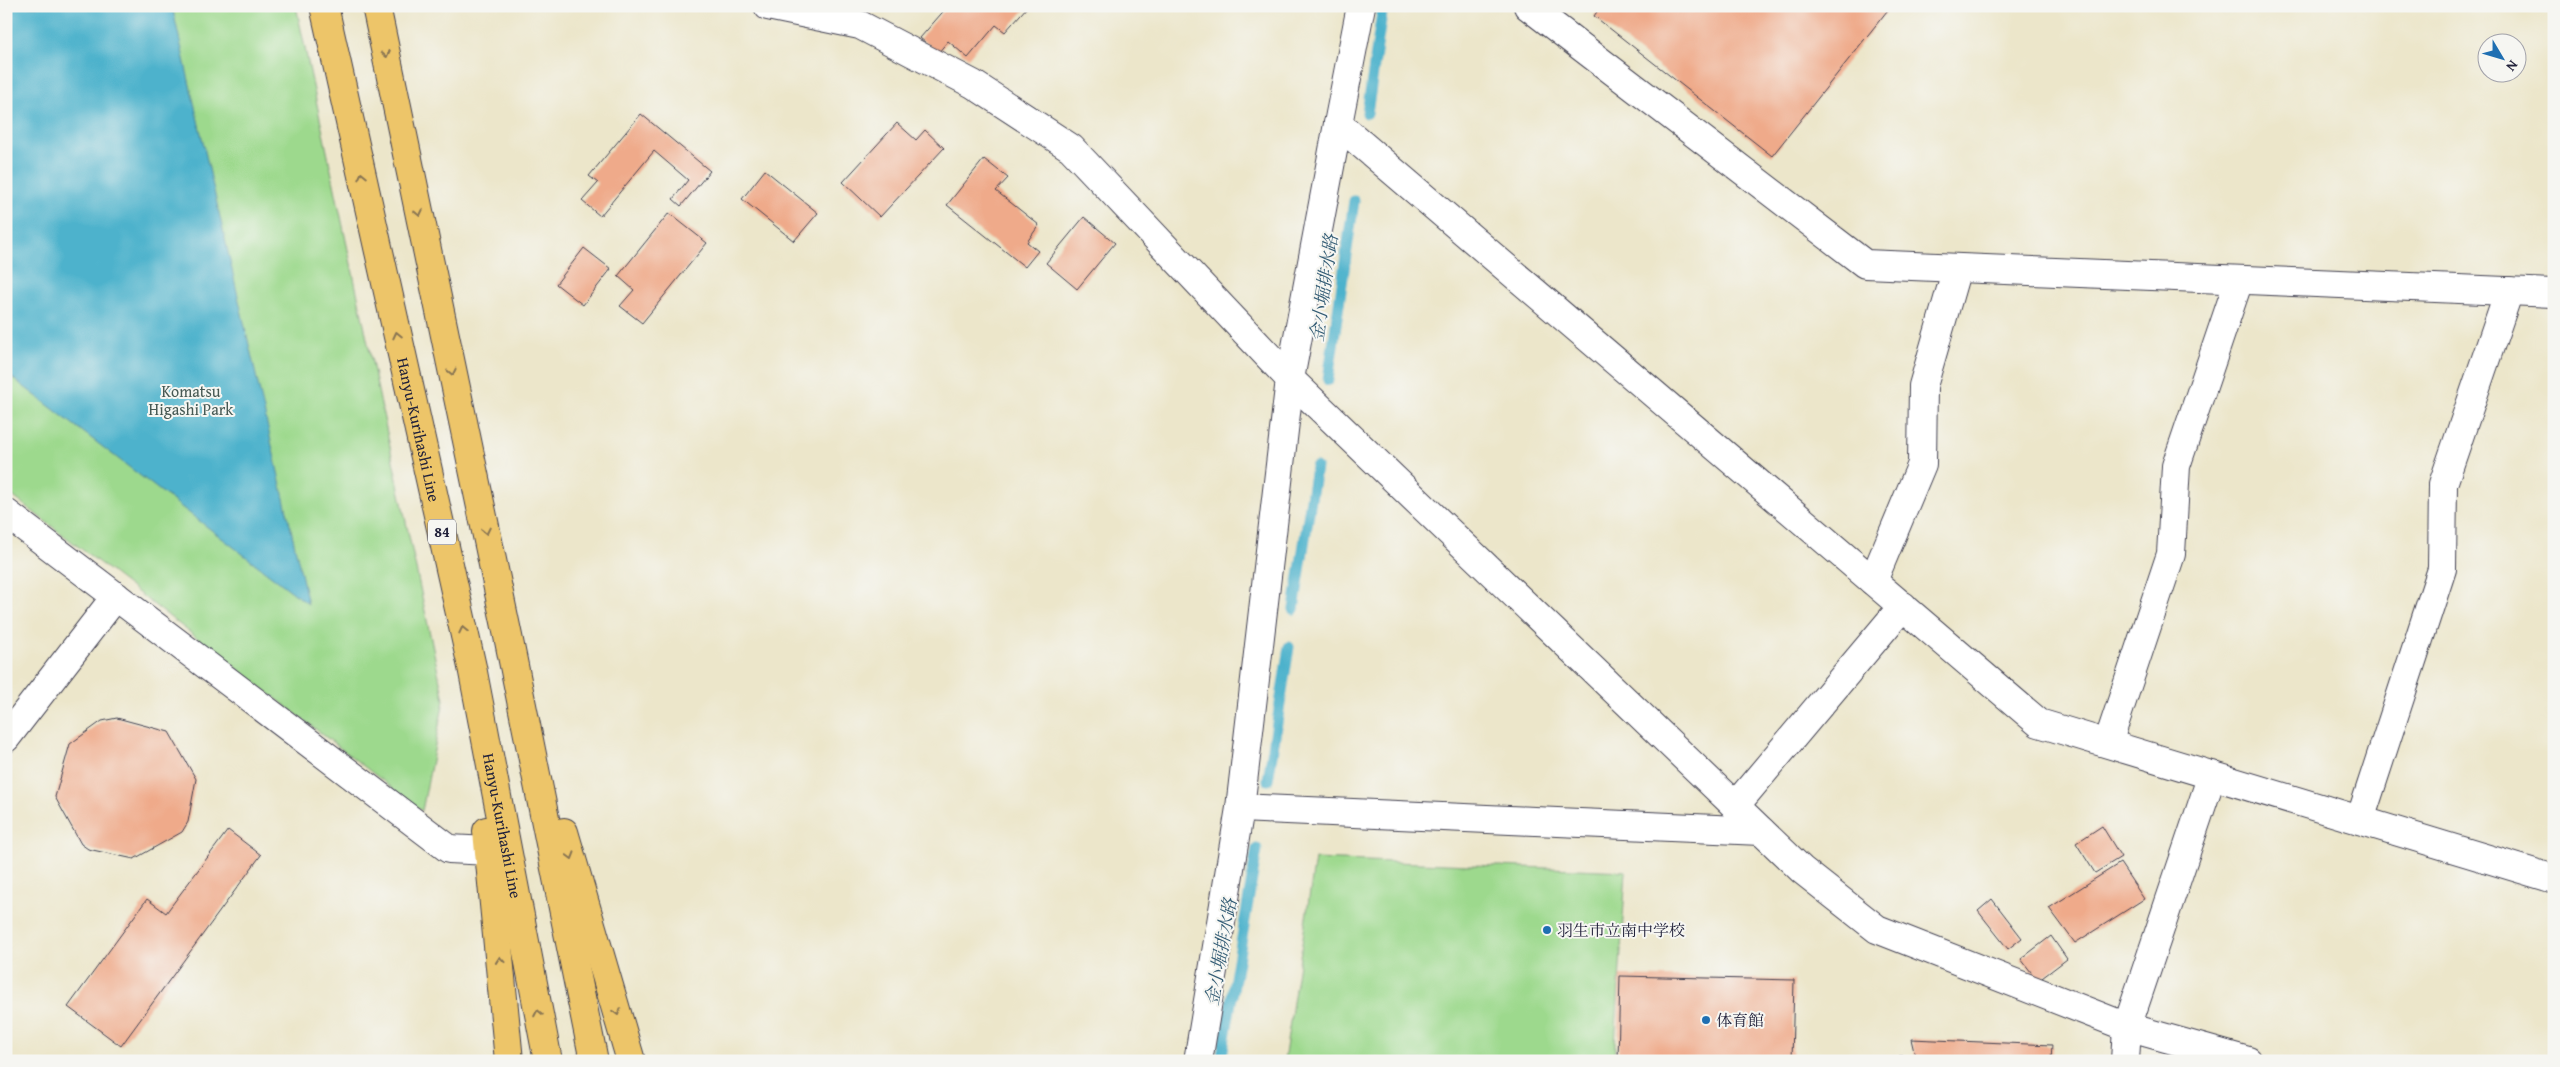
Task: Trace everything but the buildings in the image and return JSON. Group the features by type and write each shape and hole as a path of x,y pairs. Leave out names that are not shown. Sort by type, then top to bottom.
{"main road":[{"name":"Hanyu-Kurihashi Line","path":"324,6 472,667 548,1061"},
{"path":"376,6 509,641 594,1061"},
{"path":"509,641 631,1061"},
{"path":"472,667 509,1061"}],"street":[{"path":"1198,1061 1240,808 1290,379 1361,6"},
{"path":"1528,6 1865,264 2554,293"},
{"path":"784,8 860,25 973,84 1071,148 1290,379 1802,870 1877,929 2127,1027 2248,1061"},
{"path":"1338,124 2039,723 2554,879"},
{"path":"1873,581 1922,464 1923,386 1958,268"},
{"path":"2108,744 2171,554 2176,466 2239,280"},
{"path":"2360,820 2442,569 2443,484 2509,291"},
{"path":"6,513 449,849 489,851"},
{"path":"6,738 116,596"},
{"path":"1735,806 1903,606"},
{"path":"2125,1061 2127,1027 2212,775"},
{"path":"1240,808 1761,831"}],"green space":[{"name":"Komatsu Higashi Park","path":"6,6 296,6 444,700 422,811 6,491"},
{"path":"1315,859 1626,871 1614,1061 1284,1061"}],"water":[{"path":"6,6 172,6 308,604 6,373"}],"waterway":[{"name":"金小堀排水路","path":"1367,113 1383,6"},
{"name":"金小堀排水路","path":"1328,380 1354,201"},
{"name":"金小堀排水路","path":"1294,609 1316,467"},
{"name":"金小堀排水路","path":"1268,780 1289,647"},
{"name":"金小堀排水路","path":"1221,1061 1257,849"}],"place":[{"name":"羽生市立南中学校","path":"1547,930"},
{"name":"体育館","path":"1706,1020"}]}
